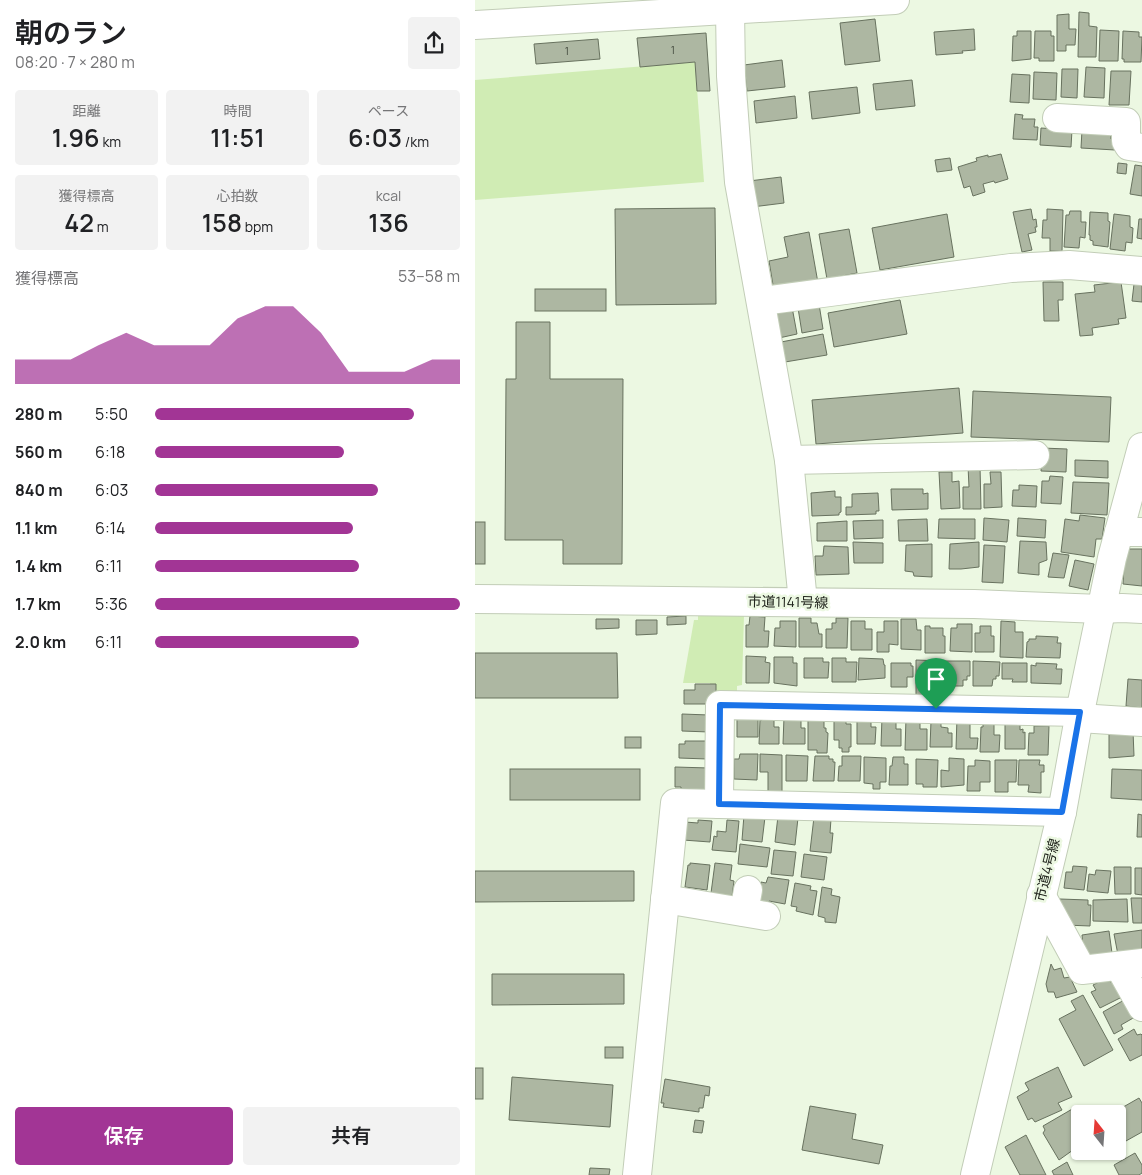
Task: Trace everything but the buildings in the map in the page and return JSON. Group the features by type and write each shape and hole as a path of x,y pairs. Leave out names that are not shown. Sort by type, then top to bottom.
{"street":[{"path":"475,25 895,0"},
{"path":"730,10 731,76 739,182 789,460 803,602"},
{"path":"1057,118 1126,122 1126,141 1129,146 1142,148"},
{"path":"762,302 1011,268 1069,265 1142,271"},
{"name":"市道4号線","path":"975,1175 1062,812 1079,715 1101,609 1130,532 1142,447"},
{"path":"789,460 1035,455"},
{"name":"市道1141号線","path":"475,599 974,604 1142,609"},
{"path":"719,804 720,705 1079,715 1142,722"},
{"path":"637,1175 675,803 1062,812"},
{"path":"1041,895 1082,970 1131,964 1142,1007"},
{"path":"665,899 753,906"}],"green space":[{"path":"695,62 704,182 475,200 475,80"},
{"path":"698,614 744,615 742,685 737,686 737,692 711,693 710,683 683,683 694,620 698,620"}],"route":[{"path":"720,705 936,709 1080,712 1062,812 719,804 720,705"}]}
